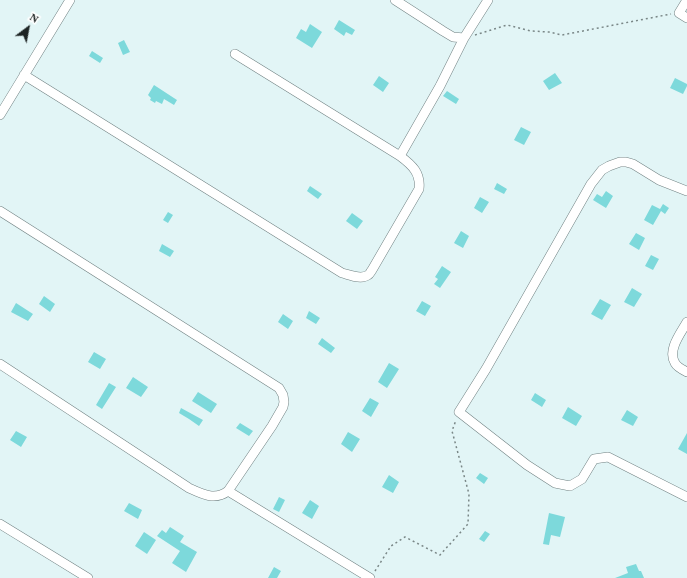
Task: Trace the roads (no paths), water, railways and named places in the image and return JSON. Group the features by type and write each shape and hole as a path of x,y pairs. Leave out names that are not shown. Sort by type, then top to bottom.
{"street":[{"path":"0,115 70,0"},
{"path":"395,0 443,31 453,36 464,38"},
{"path":"400,156 440,86 464,38 488,0"},
{"path":"683,15 687,0"},
{"path":"24,75 342,273 362,277 368,275 419,189 420,181 418,175 413,167 400,156 235,54"},
{"path":"687,191 659,180 626,162 620,162 608,166 602,170 591,184 486,369 459,412 527,465 556,483 570,486 582,479 594,459 608,457 687,496"},
{"path":"0,211 279,388 283,394 284,402 283,407 272,426 228,491 224,494 216,496 202,494 189,488 0,364"},
{"path":"687,322 676,342 672,358 675,364 687,372"},
{"path":"228,491 370,578"},
{"path":"0,524 88,578"}]}
